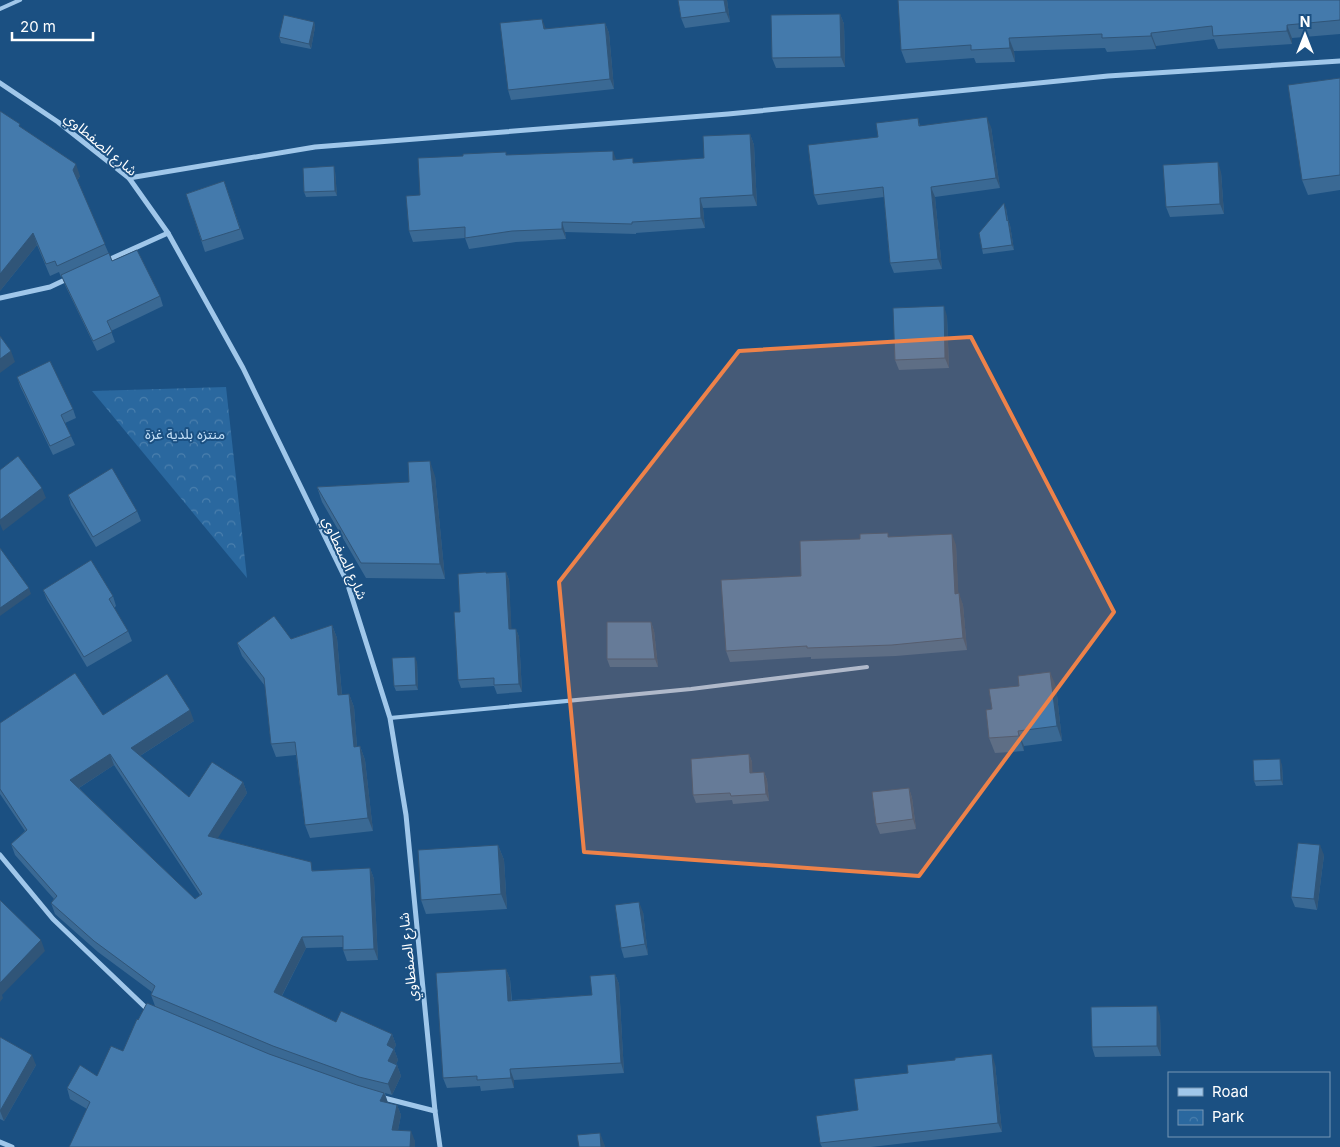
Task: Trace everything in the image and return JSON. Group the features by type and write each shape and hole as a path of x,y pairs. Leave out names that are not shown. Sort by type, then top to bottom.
{"street":[{"path":"129,178 315,147 728,114 1108,76 1340,61"},
{"name":"شارع الصفطاوي","path":"0,83 58,122 129,178 168,233 243,368 347,582 390,718 406,815 440,1147"},
{"path":"101,264 168,233"},
{"path":"0,298 50,287 75,276"},
{"path":"0,854 53,919 145,1007 154,1011"},
{"path":"371,1094 435,1111"},
{"path":"0,1142 12,1147"}],"lane":[{"path":"0,9 20,0"},
{"path":"390,718 692,689 867,667"}],"highlighted area":[{"path":"971,337 1114,612 919,876 584,852 559,582 739,351"}],"green space":[{"name":"منتزه بلدية غزة","path":"226,387 247,578 92,391"}],"building":[{"path":"678,0 724,0 726,12 681,18"},
{"path":"898,0 1340,0 1340,20 1287,25 1287,31 1213,36 1212,26 1151,33 1151,36 1102,38 1102,34 1009,38 1010,48 971,50 971,45 901,50"},
{"path":"840,14 841,57 772,58 771,15"},
{"path":"284,15 314,22 309,44 279,37"},
{"path":"542,19 544,29 605,23 610,79 508,90 500,23"},
{"path":"1340,78 1340,175 1302,180 1288,85"},
{"path":"0,111 76,164 73,170 105,244 57,266 55,261 46,264 33,233 0,274"},
{"path":"987,117 996,178 931,187 938,259 890,263 883,187 814,195 808,145 878,137 876,123 918,118 919,126"},
{"path":"750,134 753,195 700,198 701,218 632,222 632,224 562,222 562,229 512,231 465,238 465,227 409,231 406,196 420,195 418,158 506,152 506,155 613,151 613,160 633,158 633,163 704,158 703,136"},
{"path":"1218,162 1220,204 1166,207 1163,165"},
{"path":"334,166 335,191 304,192 303,168"},
{"path":"224,181 240,229 202,241 186,194"},
{"path":"1004,203 1012,245 982,249 979,233"},
{"path":"137,250 160,296 107,321 112,332 93,341 61,275 109,253 112,261"},
{"path":"944,306 945,358 895,360 893,308"},
{"path":"0,336 11,351 0,359"},
{"path":"50,361 73,409 61,415 71,436 50,446 17,377"},
{"path":"18,456 42,488 0,520 0,470"},
{"path":"430,461 440,564 361,563 317,487 409,482 408,462"},
{"path":"112,468 137,511 93,537 68,495"},
{"path":"888,533 888,537 952,534 955,594 959,593 963,638 892,645 807,648 807,646 726,651 721,580 801,576 800,541 860,539 860,534"},
{"path":"0,548 29,588 0,608"},
{"path":"91,560 113,596 109,599 128,631 84,657 43,590"},
{"path":"506,572 509,629 516,629 519,684 494,685 494,678 458,680 454,612 460,612 458,574"},
{"path":"274,616 291,639 332,625 338,695 349,694 354,747 360,746 368,818 305,825 295,742 271,744 264,678 237,643"},
{"path":"607,622 651,622 655,659 607,659"},
{"path":"415,657 416,685 394,686 392,658"},
{"path":"1050,672 1057,726 1018,731 1019,736 989,738 986,710 992,709 989,689 1019,686 1018,676"},
{"path":"75,673 103,715 167,674 190,710 131,748 189,797 212,762 243,782 208,836 311,862 312,871 370,868 374,949 343,950 343,936 302,937 274,992 336,1022 341,1011 392,1034 387,1045 394,1049 388,1061 397,1065 388,1084 359,1077 273,1046 151,995 155,986 94,941 51,903 57,896 11,844 27,830 0,789 0,723","holes":["110,754 202,894 195,899 70,780"]},
{"path":"749,754 750,773 764,772 766,794 731,796 730,793 693,795 691,759"},
{"path":"1280,759 1281,780 1254,781 1253,760"},
{"path":"909,788 913,819 876,824 872,792"},
{"path":"1298,843 1320,845 1314,899 1291,897"},
{"path":"498,845 501,894 421,900 418,850"},
{"path":"0,900 41,940 0,983"},
{"path":"639,902 645,944 621,948 615,905"},
{"path":"506,969 508,1001 592,995 590,976 615,974 621,1063 510,1069 511,1078 477,1080 477,1076 443,1078 436,973"},
{"path":"147,1003 269,1054 384,1093 380,1101 397,1105 392,1130 411,1131 410,1147 69,1147 90,1102 67,1088 80,1065 97,1076 111,1046 123,1051 137,1019"},
{"path":"1157,1006 1157,1046 1092,1047 1091,1007"},
{"path":"0,1037 32,1055 0,1111"},
{"path":"992,1054 998,1123 820,1143 816,1116 858,1110 854,1079 908,1073 907,1065"},
{"path":"600,1133 601,1147 579,1147 577,1135"}]}
